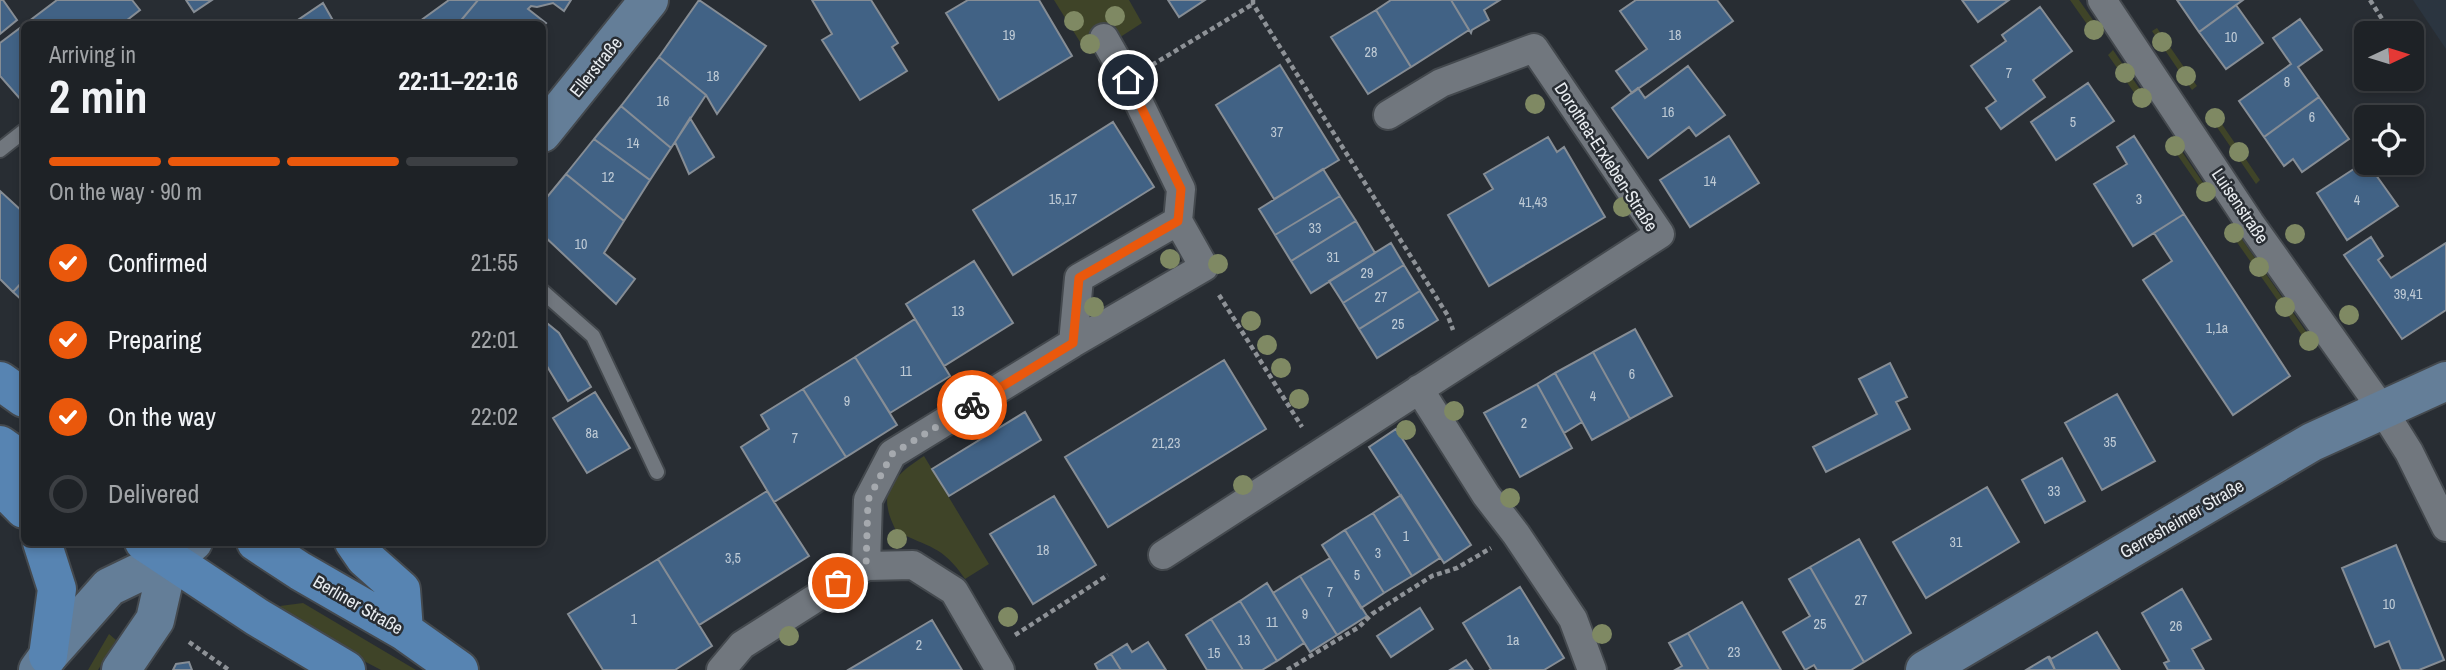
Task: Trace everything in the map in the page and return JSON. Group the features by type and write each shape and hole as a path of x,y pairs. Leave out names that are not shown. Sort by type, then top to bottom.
{"main road":[{"path":"0,381 21,396"},
{"path":"0,445 21,460"},
{"path":"0,485 21,506"},
{"path":"43,546 57,589 43,663"},
{"name":"Berliner Straße","path":"262,546 404,631 458,670"},
{"path":"357,546 365,558 401,590 404,631"},
{"path":"169,548 257,617 346,670"}],"street":[{"name":"Luisenstraße","path":"2102,0 2132,41 2244,214 2382,409 2409,452 2446,527"},
{"name":"Ellerstraße","path":"546,128 643,2"},
{"path":"866,566 868,500 892,454 1073,343 1204,267 1178,221 1181,189 1128,80 1104,38"},
{"name":"Dorothea-Erxleben-Straße","path":"1163,555 1660,234 1534,48 1441,83 1388,115"},
{"path":"1073,343 1079,278 1178,221"},
{"name":"Gerresheimer Straße","path":"1924,670 2312,442 2446,381"},
{"path":"1419,389 1486,495 1516,534 1573,619 1592,670"},
{"path":"43,663 109,587 169,548"},
{"path":"121,670 155,620 169,548"},
{"path":"721,670 742,645 866,566 913,565 954,591 995,660"}],"lane":[{"path":"0,150 21,133"},
{"path":"546,295 593,336 657,472"}],"path":[{"path":"2370,0 2383,21"},
{"path":"1128,80 1253,2 1448,316 1450,326 1470,358"},
{"path":"1204,267 1318,456"},
{"path":"1287,670 1359,627 1372,614 1433,576 1457,568 1516,534"},
{"path":"995,660 1108,575"},
{"path":"189,642 229,670"}],"shaded area":[{"path":"2413,0 2446,0 2446,49"}],"green space":[{"path":"1054,0 1129,0 1142,23 1094,54 1085,50"},
{"path":"2070,0 2079,0 2102,33 2096,37"},
{"path":"2157,28 2197,86 2192,90 2152,31"},
{"path":"2113,50 2148,101 2142,104 2108,55"},
{"path":"2215,114 2260,180 2256,184 2210,117"},
{"path":"2174,140 2212,196 2208,199 2169,143"},
{"path":"2232,225 2307,333 2315,347 2313,351 2227,228"},
{"path":"924,456 989,564 965,579 942,553 896,531 889,514 887,500 892,484 903,471"},
{"path":"303,603 416,670 381,670 296,625 280,606"},
{"path":"109,634 116,640 98,670 88,670"}],"building":[{"path":"0,0 3,0 17,20 0,34"},
{"path":"57,0 132,0 140,10 126,21 29,21"},
{"path":"186,0 212,0 194,12"},
{"path":"449,0 478,0 460,21 420,21"},
{"path":"478,0 571,0 564,11 553,3 531,6 528,9 543,21 460,21"},
{"path":"699,0 766,46 717,114 706,95 659,57"},
{"path":"812,0 871,0 898,43 892,47 907,71 860,100 822,40 832,34"},
{"path":"968,0 1039,0 1072,56 999,100 946,13"},
{"path":"1168,0 1205,0 1179,17"},
{"path":"1391,0 1451,0 1469,30 1411,67 1376,10"},
{"path":"1451,0 1500,0 1484,10 1489,20 1471,33"},
{"path":"1636,0 1717,0 1733,21 1632,93 1616,71 1647,49 1620,11"},
{"path":"1962,0 2009,0 1978,22"},
{"path":"2177,0 2243,0 2199,32"},
{"path":"323,3 333,21 296,21"},
{"path":"2236,5 2263,43 2226,69 2199,32"},
{"path":"2040,7 2072,51 2033,80 2045,97 2001,129 1986,108 1996,101 1971,66 2006,41 2002,35"},
{"path":"1376,10 1411,67 1368,94 1331,37"},
{"path":"2300,19 2322,50 2298,67 2319,97 2264,137 2239,101 2291,64 2273,38"},
{"path":"21,27 21,100 0,76 0,43"},
{"path":"659,57 706,95 671,148 621,106"},
{"path":"1280,65 1339,160 1274,199 1216,105"},
{"path":"1688,66 1725,115 1696,136 1689,127 1648,158 1612,108 1638,88 1645,98"},
{"path":"2088,83 2114,121 2056,160 2031,122"},
{"path":"2319,97 2349,139 2302,172 2293,159 2284,166 2264,137"},
{"path":"621,106 671,148 650,180 594,139"},
{"path":"690,118 714,157 689,174 675,142"},
{"path":"1113,122 1154,187 1013,275 973,210"},
{"path":"1729,136 1759,183 1690,227 1660,180"},
{"path":"2134,136 2184,214 2133,246 2094,184 2127,164 2117,147"},
{"path":"1548,137 1557,152 1564,147 1605,217 1489,286 1448,215 1493,189 1484,174"},
{"path":"594,139 650,180 624,221 566,174"},
{"path":"1323,169 1340,196 1275,235 1259,209"},
{"path":"2354,169 2354,175 2376,175 2398,206 2347,240 2317,193"},
{"path":"566,174 624,221 604,253 635,279 616,304 546,238 546,198"},
{"path":"0,191 21,210 21,283 13,292 0,279"},
{"path":"1340,196 1356,221 1291,261 1275,235"},
{"path":"2184,214 2290,376 2233,415 2143,280 2172,261 2154,233"},
{"path":"1356,221 1375,253 1311,293 1291,261"},
{"path":"2371,237 2383,256 2378,260 2391,278 2446,243 2446,310 2402,339 2344,255"},
{"path":"1391,243 1404,265 1343,303 1329,281"},
{"path":"974,261 1013,323 944,366 906,304"},
{"path":"1404,265 1420,291 1359,329 1343,303"},
{"path":"21,283 21,299 13,292"},
{"path":"1420,291 1438,320 1377,358 1359,329"},
{"path":"915,319 950,376 890,413 855,357"},
{"path":"546,322 559,333 591,387 568,401 546,365"},
{"path":"1635,329 1672,396 1630,419 1593,352"},
{"path":"1593,352 1630,419 1592,440 1555,373"},
{"path":"855,357 897,425 846,457 803,389"},
{"path":"1224,360 1266,429 1108,527 1065,457"},
{"path":"1890,363 1907,397 1896,402 1910,429 1826,472 1813,447 1877,414 1859,379"},
{"path":"1555,373 1582,422 1564,433 1537,384"},
{"path":"1537,384 1572,448 1520,477 1484,413"},
{"path":"803,389 846,457 774,502 741,447 769,429 761,415"},
{"path":"595,392 630,448 587,473 553,418"},
{"path":"2117,394 2155,461 2102,490 2065,423"},
{"path":"1025,412 1041,440 949,496 932,469"},
{"path":"1396,429 1471,545 1444,563 1369,447"},
{"path":"2062,458 2085,501 2045,523 2022,480"},
{"path":"1987,487 2019,542 1926,598 1893,542"},
{"path":"767,491 809,556 699,625 658,559"},
{"path":"1401,495 1440,558 1412,576 1373,513"},
{"path":"1054,496 1096,565 1033,604 990,534"},
{"path":"1373,513 1412,576 1384,593 1345,530"},
{"path":"1345,530 1384,593 1361,608 1322,545"},
{"path":"1859,539 1911,633 1864,662 1810,567"},
{"path":"2396,545 2444,660 2419,670 2401,670 2389,641 2375,647 2342,568"},
{"path":"1330,558 1367,616 1337,635 1300,576"},
{"path":"658,559 712,646 675,670 603,670 568,614"},
{"path":"1810,567 1864,662 1851,670 1817,670 1814,665 1805,670 1783,632 1810,616 1789,579"},
{"path":"1300,576 1337,635 1310,652 1273,593"},
{"path":"1267,583 1304,643 1277,661 1240,601"},
{"path":"1520,587 1564,658 1544,670 1489,670 1491,669 1463,623"},
{"path":"2182,589 2211,639 2192,649 2204,670 2168,670 2164,663 2169,661 2142,613"},
{"path":"1240,601 1277,661 1262,670 1243,670 1211,619"},
{"path":"1742,602 1781,670 1709,670 1688,633"},
{"path":"1420,608 1433,629 1391,657 1377,636"},
{"path":"1211,619 1243,670 1207,670 1186,635"},
{"path":"932,620 962,670 848,670"},
{"path":"2097,632 2120,670 2055,670 2049,656 2051,659"},
{"path":"1688,633 1709,670 1675,670 1682,666 1669,643"},
{"path":"1148,642 1166,670 1121,670 1111,654 1127,644 1132,652"},
{"path":"1111,654 1121,670 1098,670 1095,664"},
{"path":"2048,657 2055,670 2026,670"},
{"path":"1466,660 1473,670 1450,670"},
{"path":"189,662 192,670 173,670 176,664"}],"way so far":[{"path":"838,583 866,566 868,500 892,454 972,405"}],"route":[{"path":"972,405 1073,343 1079,278 1178,221 1181,189 1128,80"}]}
